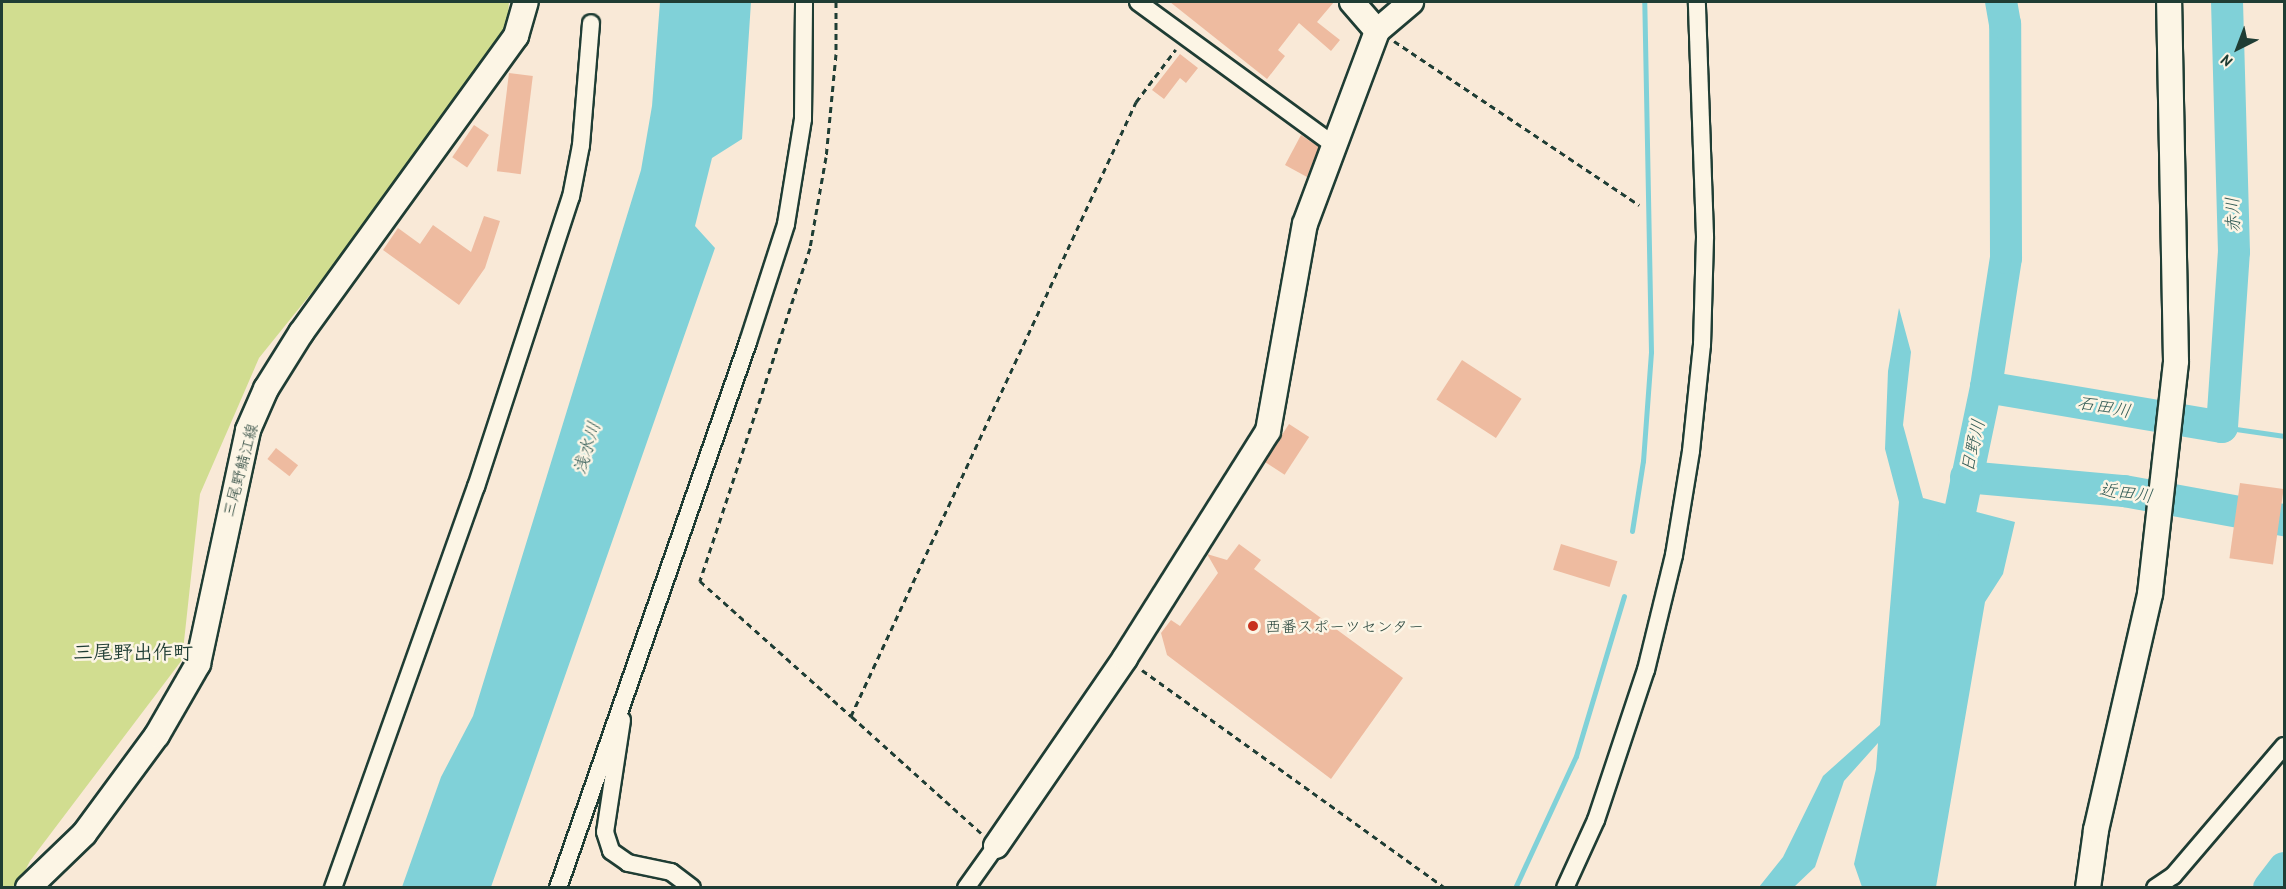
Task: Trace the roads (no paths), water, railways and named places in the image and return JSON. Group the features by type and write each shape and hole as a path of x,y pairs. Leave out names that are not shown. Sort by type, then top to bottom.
{"street":[{"name":"三尾野鯖江線","path":"28,888 84,834 157,735 198,664 248,430 266,389 301,333 516,36 526,2"},
{"path":"558,888 786,224 803,119 804,2"},
{"path":"1138,2 1334,145"},
{"path":"1352,2 1377,31"},
{"path":"966,888 1125,658 1268,431 1305,224 1377,31 1411,2"},
{"path":"1565,888 1596,820 1646,670 1674,555 1691,452 1702,345 1705,236 1697,2"},
{"path":"2077,888 2096,830 2127,706 2150,594 2173,396 2176,291 2169,2"},
{"path":"333,888 476,487 571,197 580,145 591,23"},
{"path":"622,704 621,739 605,832 611,851 628,863 671,872 692,888"},
{"path":"2155,888 2172,876 2284,746"},
{"path":"2088,888 2096,830"}],"water":[{"name":"浅水川","path":"660,2 751,2 742,139 712,158 695,226 715,248 491,887 402,887 441,777 473,716 641,170 652,106"},
{"path":"1899,308 1911,352 1903,425 1923,498 2015,522 2003,574 1985,602 1936,887 1862,887 1854,864 1876,769 1878,743 1844,781 1815,867 1794,887 1759,887 1783,857 1823,776 1880,725 1899,502 1885,449 1888,371"}],"waterway":[{"path":"1632,531 1643,461 1651,352 1644,2"},
{"name":"日野川","path":"1952,550 1986,387 2006,258 2005,24 2001,2"},
{"name":"赤川","path":"1986,387 2222,427 2234,252 2227,2"},
{"path":"2222,427 2284,436"},
{"name":"近田川","path":"1966,477 2124,491 2284,520"},
{"path":"1515,888 1576,756 1624,596"},
{"path":"2269,888 2284,868"}],"place":[{"name":"西番スポーツセンター","path":"1253,626"}],"district":[{"name":"三尾野出作町","path":"133,651"}],"water label":[{"name":"石田川","path":"2104,407"}]}
